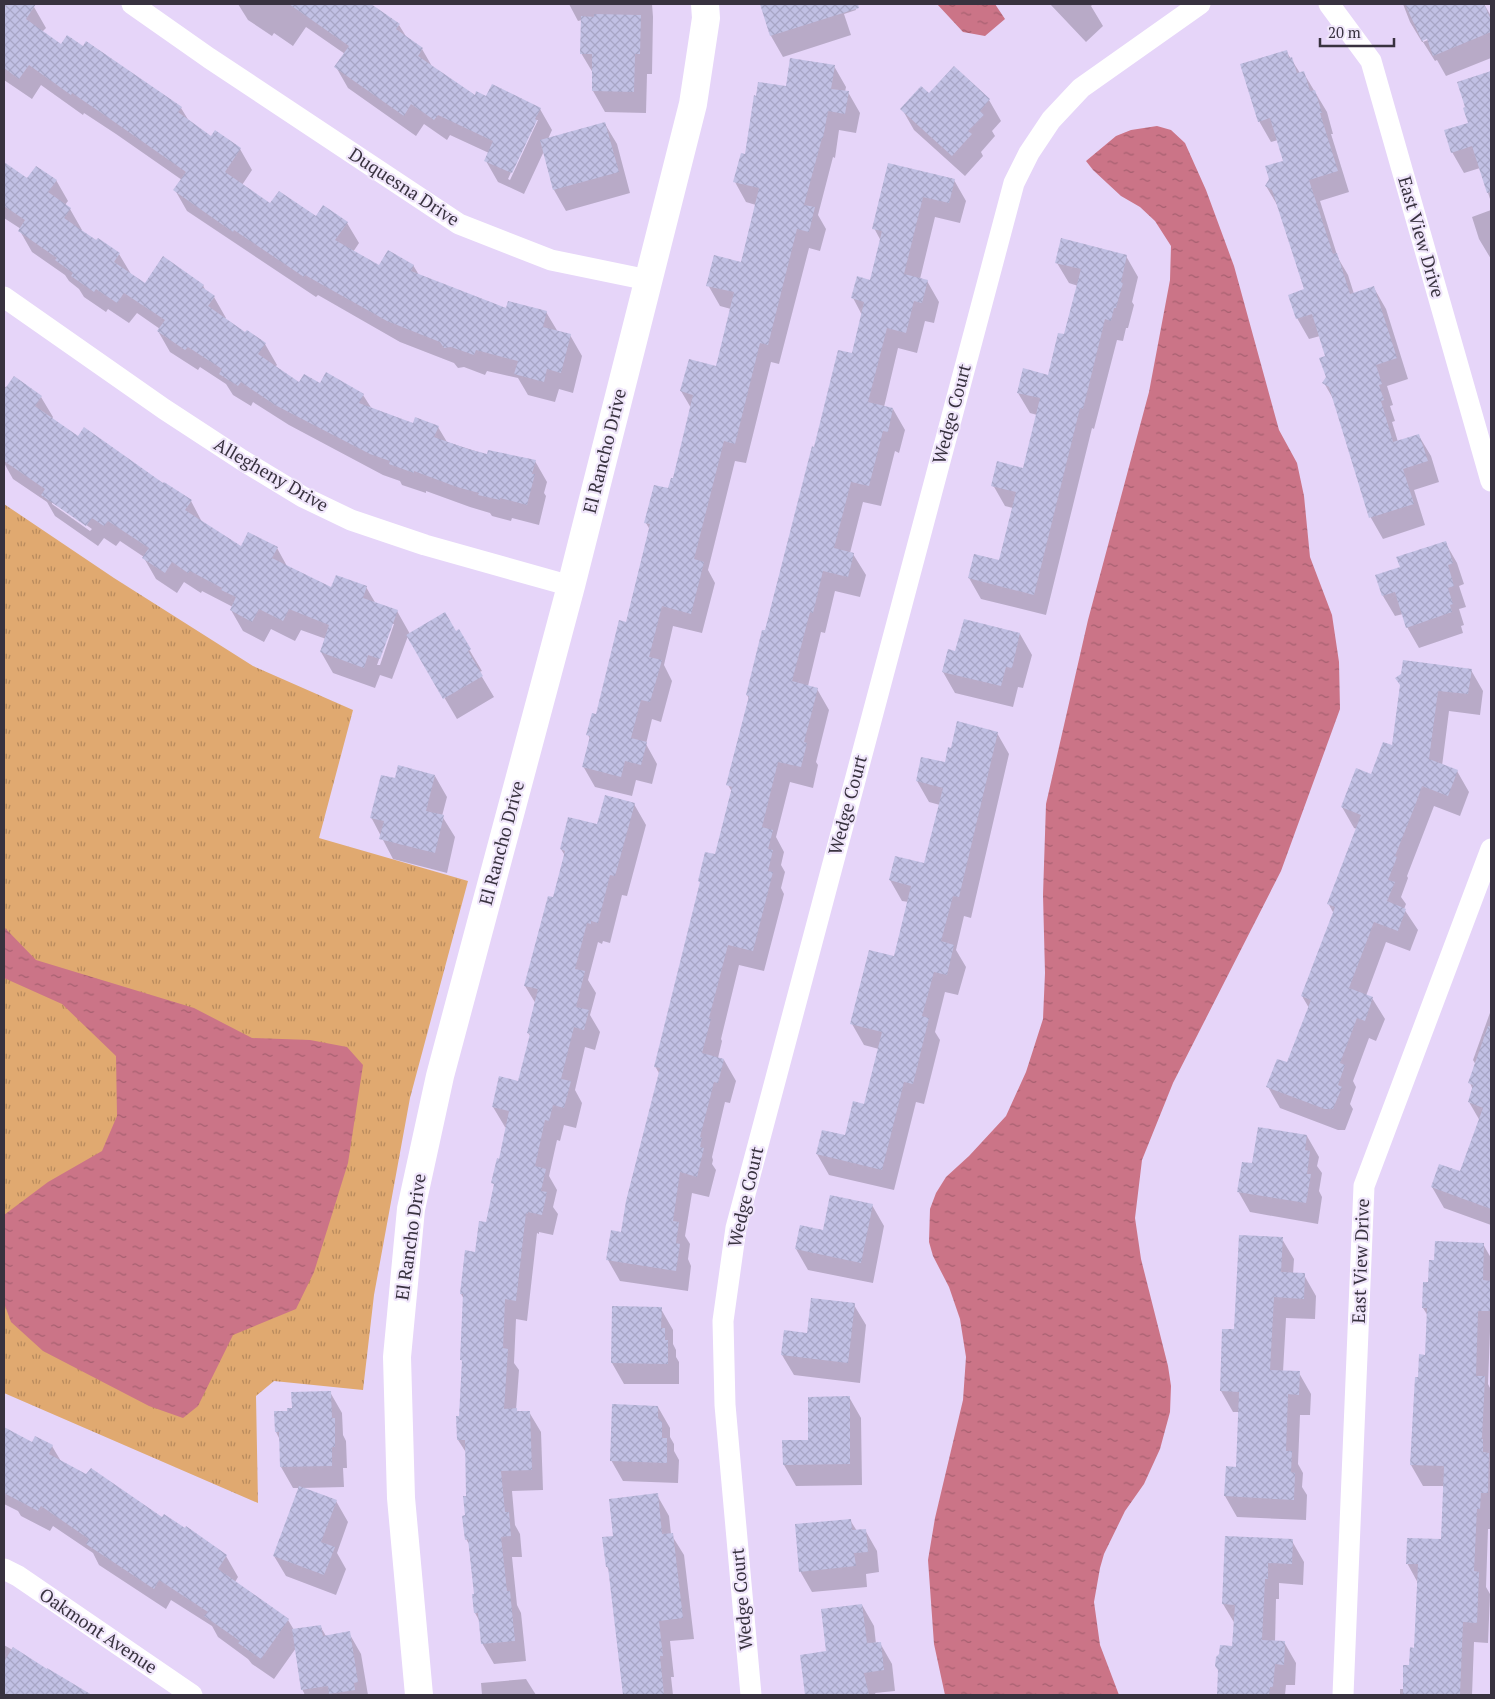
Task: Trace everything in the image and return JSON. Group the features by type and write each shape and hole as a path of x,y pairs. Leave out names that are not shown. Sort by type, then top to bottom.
{"street":[{"name":"Duquesna Drive","path":"132,4 209,58 459,224 551,260 648,280"},
{"name":"El Rancho Drive","path":"419,1695 401,1498 397,1357 411,1209 440,1076 571,586 693,104 706,18 704,4"},
{"name":"Wedge Court","path":"751,1695 725,1405 723,1321 736,1228 895,626 1014,183 1029,153 1051,120 1081,88 1200,4"},
{"name":"East View Drive","path":"1329,4 1371,62 1491,481"},
{"name":"Allegheny Drive","path":"4,297 164,409 303,497 352,520 425,545 571,586"},
{"name":"East View Drive","path":"1343,1695 1364,1186 1491,849"},
{"name":"Oakmont Avenue","path":"4,1569 18,1576 192,1695"}],"green space":[{"path":"4,504 114,578 253,666 353,710 319,838 468,881 410,1098 374,1295 363,1390 274,1381 256,1396 258,1503 4,1393"}],"water":[{"path":"937,4 995,4 1005,19 985,36 963,32"},
{"path":"1157,126 1171,130 1185,143 1206,190 1234,266 1279,430 1297,463 1304,496 1310,557 1332,615 1339,662 1340,709 1281,871 1173,1083 1142,1160 1135,1218 1141,1259 1168,1366 1171,1386 1170,1412 1160,1449 1144,1484 1125,1511 1104,1554 1100,1568 1094,1602 1100,1645 1119,1695 945,1695 934,1644 928,1560 935,1518 963,1400 966,1357 960,1319 949,1287 933,1256 929,1242 930,1209 936,1193 946,1177 969,1156 1006,1116 1026,1072 1043,1019 1045,973 1043,895 1046,804 1088,620 1149,392 1170,280 1171,246 1155,221 1140,207 1121,196 1086,161 1116,136 1131,130"},
{"path":"4,927 36,960 194,1008 252,1038 310,1040 347,1047 363,1065 348,1163 314,1272 296,1309 233,1335 198,1406 183,1418 149,1406 43,1351 11,1322 4,1303 4,1215 48,1182 102,1151 117,1116 116,1056 62,1004 4,978"}],"building":[{"path":"4,4 36,4 26,19 61,44 67,35 83,46 86,41 182,107 178,112 211,136 215,130 241,148 225,172 270,203 279,191 316,216 323,205 348,222 335,240 379,265 388,250 414,265 411,271 506,308 508,301 547,311 543,327 571,334 561,373 547,369 544,382 514,374 518,361 476,350 474,355 451,347 444,348 440,342 387,321 305,275 304,277 234,230 233,232 173,190 186,172 29,65 19,79 4,68"},
{"path":"289,4 371,4 400,24 396,29 423,48 418,56 475,95 476,91 486,96 492,84 541,108 512,173 484,161 493,141 438,115 434,120 411,104 404,116 334,67 349,46"},
{"path":"760,4 858,4 859,8 770,36"},
{"path":"1405,4 1484,4 1491,20 1491,32 1433,56 1427,39 1422,41"},
{"path":"594,14 641,15 640,54 635,54 634,92 592,91 592,54 580,54 581,16 594,17"},
{"path":"1287,50 1289,58 1292,57 1297,73 1304,71 1310,91 1315,90 1338,171 1309,180 1333,254 1337,253 1350,294 1374,286 1397,358 1376,365 1382,384 1379,385 1384,400 1381,401 1393,442 1419,434 1428,461 1403,469 1414,504 1369,518 1329,387 1322,383 1326,377 1319,358 1325,356 1312,314 1296,319 1288,295 1304,289 1272,190 1265,186 1269,179 1265,166 1283,161 1270,118 1258,122 1240,64"},
{"path":"790,58 835,65 831,89 849,91 845,114 828,111 823,138 804,205 815,207 809,232 797,229 768,345 760,343 735,444 724,441 694,559 704,562 691,614 662,606 649,657 662,660 650,702 641,700 631,738 647,742 641,765 625,761 621,777 582,767 590,736 586,735 592,713 596,714 619,620 626,622 650,524 644,523 654,485 668,488 671,478 673,478 693,395 680,391 689,359 716,366 734,292 706,286 714,255 741,262 759,188 733,182 741,153 745,154 754,95 756,96 758,82 786,86"},
{"path":"954,66 990,99 980,111 984,115 968,131 972,134 952,156 900,109 921,86 929,93"},
{"path":"1491,71 1491,192 1487,193 1472,146 1451,153 1444,130 1468,123 1457,82"},
{"path":"605,122 619,172 553,190 540,140"},
{"path":"4,162 27,178 36,166 57,180 48,192 71,208 64,218 96,240 98,238 120,253 114,262 145,283 163,256 204,285 202,287 215,296 208,306 245,332 247,330 266,343 258,354 299,382 304,374 320,383 326,372 364,394 359,403 413,423 415,417 439,426 434,437 487,454 488,450 536,460 532,474 535,474 527,505 478,495 479,493 389,464 390,461 370,454 275,405 241,382 238,386 219,374 222,369 188,347 185,350 157,331 165,320 124,293 117,303 96,289 94,292 71,276 73,273 55,260 57,258 18,231 25,220 4,206"},
{"path":"888,163 955,179 949,203 923,197 904,274 928,280 922,303 914,301 906,333 887,328 868,402 893,408 888,432 883,431 869,486 851,482 834,548 854,553 848,577 823,571 813,613 810,612 792,681 818,688 804,742 807,743 801,767 778,762 762,827 773,830 768,849 773,850 768,871 773,872 753,951 728,945 709,1018 711,1019 702,1053 724,1059 718,1083 714,1082 700,1137 702,1138 700,1147 704,1148 697,1177 680,1172 673,1221 679,1222 676,1243 680,1244 676,1271 606,1260 611,1230 621,1232 626,1201 660,1068 654,1067 700,882 698,881 705,852 715,854 732,787 726,785 749,696 746,695 762,630 765,630 838,350 852,353 864,302 851,298 857,276 870,280 882,231 872,229"},
{"path":"1061,238 1127,255 1121,282 1123,283 1116,308 1114,308 1111,321 1105,319 1083,409 1080,408 1034,595 968,578 974,554 999,560 1016,492 991,486 997,461 1023,468 1040,398 1017,393 1023,368 1048,375 1058,333 1064,334 1081,269 1055,263"},
{"path":"14,376 42,396 35,406 78,436 84,427 163,483 192,500 185,510 241,546 248,532 278,547 272,558 331,587 336,575 367,586 363,598 398,610 380,659 368,655 364,668 320,652 329,625 289,609 283,621 259,609 252,622 230,610 236,597 221,590 222,588 190,571 188,573 172,562 165,573 142,558 149,548 108,521 104,526 92,518 86,526 41,495 45,489 4,461 4,390"},
{"path":"1446,541 1453,563 1448,565 1454,586 1448,588 1453,604 1450,605 1452,612 1406,628 1395,592 1382,596 1375,575 1400,567 1396,557"},
{"path":"445,612 456,631 459,629 471,649 468,651 483,676 443,699 406,635"},
{"path":"964,619 1020,633 1012,668 1006,667 1001,686 942,672 948,649 955,651"},
{"path":"1403,660 1472,669 1468,694 1438,691 1429,759 1458,770 1448,796 1422,786 1395,856 1397,857 1388,880 1395,882 1387,901 1406,909 1398,931 1374,922 1349,988 1373,997 1365,1021 1357,1018 1340,1063 1345,1065 1338,1085 1342,1087 1333,1109 1325,1109 1266,1087 1277,1059 1287,1062 1311,1000 1301,996 1335,907 1327,904 1361,815 1341,807 1356,768 1371,774 1383,742 1392,745 1400,685 1395,678 1401,674"},
{"path":"957,721 998,732 959,897 953,896 941,941 954,945 947,975 934,972 922,1016 929,1018 913,1084 904,1082 882,1170 816,1154 822,1130 845,1135 853,1101 864,1104 882,1032 850,1024 869,950 894,956 911,886 889,880 895,856 924,863 943,788 916,781 921,757 945,762 948,747 951,748"},
{"path":"398,765 435,775 426,811 444,815 435,853 379,839 384,821 370,818 381,775 395,778"},
{"path":"605,795 635,803 615,876 610,875 598,923 591,921 591,924 587,923 575,969 585,971 576,1007 589,1010 584,1030 574,1027 561,1079 571,1081 564,1108 553,1105 549,1121 545,1120 535,1166 546,1169 541,1191 547,1192 542,1215 526,1213 516,1301 505,1299 503,1348 508,1349 504,1409 517,1408 517,1411 530,1411 532,1470 501,1471 505,1512 509,1512 511,1536 501,1537 507,1591 510,1591 515,1641 481,1644 478,1613 474,1613 472,1594 474,1594 468,1539 465,1540 462,1516 465,1515 463,1496 466,1496 465,1440 457,1440 456,1416 459,1416 463,1294 460,1294 465,1250 475,1252 479,1221 486,1222 494,1184 491,1183 497,1158 499,1159 509,1111 492,1107 499,1076 518,1081 530,1034 527,1033 538,989 524,986 548,896 553,897 565,851 560,849 568,817 597,824"},
{"path":"1488,1026 1491,1027 1491,1209 1431,1187 1439,1164 1460,1171 1483,1108 1468,1102 1473,1085 1468,1083"},
{"path":"1258,1127 1307,1135 1305,1150 1310,1151 1307,1174 1311,1174 1306,1203 1237,1192 1242,1162 1252,1163"},
{"path":"830,1195 873,1204 861,1263 795,1249 800,1225 823,1230"},
{"path":"1239,1235 1283,1237 1281,1272 1305,1273 1304,1299 1274,1297 1270,1370 1300,1371 1299,1395 1288,1394 1286,1451 1292,1451 1291,1472 1295,1473 1294,1500 1224,1496 1226,1466 1236,1467 1239,1392 1220,1391 1222,1329 1234,1329"},
{"path":"1435,1241 1484,1243 1483,1280 1491,1281 1491,1311 1478,1311 1476,1376 1485,1376 1482,1439 1483,1452 1489,1453 1488,1493 1481,1493 1480,1509 1477,1509 1474,1571 1479,1572 1477,1623 1463,1622 1460,1695 1403,1695 1403,1665 1409,1665 1410,1647 1414,1648 1418,1564 1406,1564 1407,1538 1441,1539 1444,1466 1410,1465 1415,1377 1418,1377 1419,1354 1425,1355 1427,1308 1422,1308 1423,1282 1428,1282 1429,1260 1434,1260"},
{"path":"811,1298 855,1303 848,1363 781,1355 784,1330 807,1333"},
{"path":"612,1306 662,1307 661,1328 665,1328 665,1340 668,1340 668,1364 611,1363"},
{"path":"331,1391 332,1418 335,1418 335,1447 332,1447 332,1466 280,1467 279,1432 275,1432 274,1411 287,1411 287,1408 292,1408 291,1392"},
{"path":"850,1396 850,1464 783,1465 782,1440 808,1440 808,1397"},
{"path":"612,1404 658,1406 658,1418 662,1422 662,1438 667,1438 667,1463 610,1461"},
{"path":"4,1427 32,1442 35,1436 53,1445 49,1454 86,1474 91,1468 162,1517 164,1514 185,1528 186,1526 227,1555 218,1569 289,1619 261,1659 238,1643 240,1641 204,1616 208,1612 159,1580 154,1589 86,1544 89,1539 41,1506 38,1511 4,1493"},
{"path":"299,1486 337,1500 321,1542 335,1547 324,1575 273,1556"},
{"path":"658,1493 662,1534 673,1533 683,1618 659,1621 663,1656 660,1656 664,1695 623,1695 608,1567 606,1567 602,1537 613,1536 609,1499"},
{"path":"851,1519 852,1530 866,1529 868,1552 854,1553 856,1566 799,1572 795,1524"},
{"path":"1225,1536 1293,1539 1292,1564 1268,1563 1268,1579 1265,1579 1262,1640 1285,1641 1284,1665 1275,1664 1273,1687 1270,1687 1269,1695 1217,1695 1218,1670 1215,1666 1216,1657 1219,1654 1220,1645 1232,1646 1235,1605 1222,1604"},
{"path":"862,1604 867,1643 881,1642 884,1670 864,1673 869,1695 805,1695 800,1655 826,1651 821,1609"},
{"path":"321,1625 323,1636 350,1631 358,1682 354,1683 355,1690 329,1694 328,1686 301,1690 292,1629"},
{"path":"13,1647 92,1695 4,1695 4,1662"}]}
